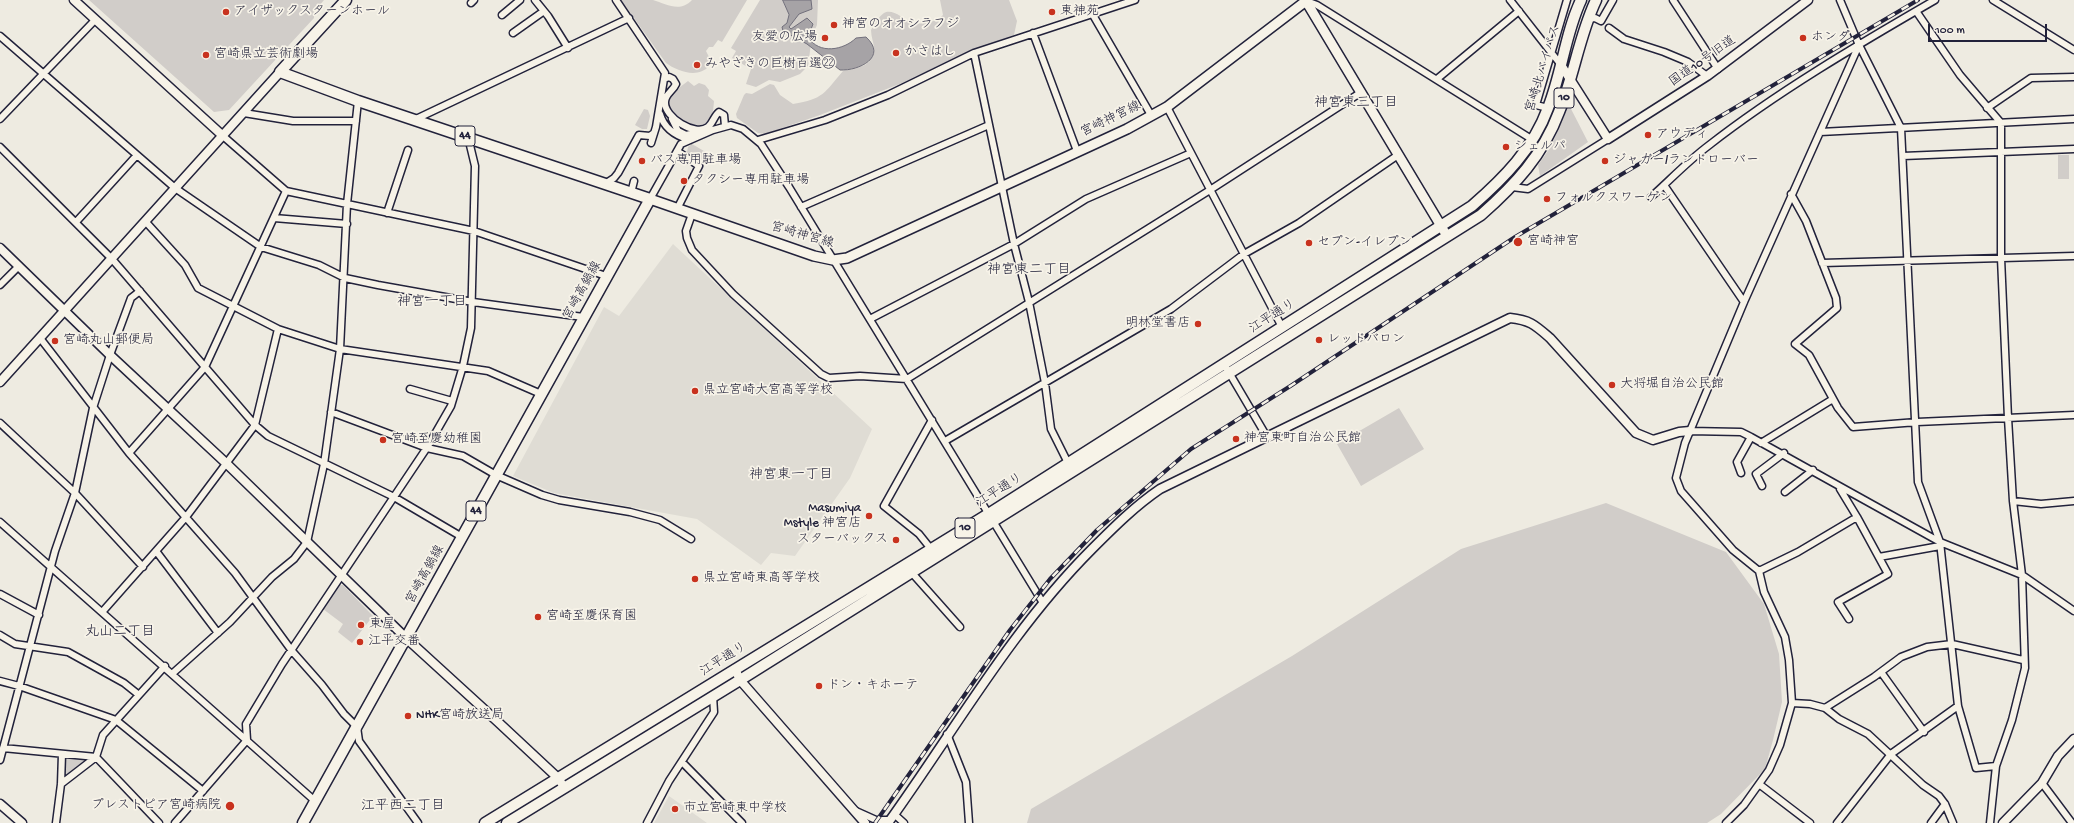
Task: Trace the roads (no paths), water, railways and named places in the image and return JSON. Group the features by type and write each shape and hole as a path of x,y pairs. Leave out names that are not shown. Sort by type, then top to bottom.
{"main road":[{"path":"280,72 346,0"},
{"path":"1306,0 1447,236"},
{"name":"宮崎神宮線","path":"650,199 814,256 833,260 847,258 1127,129 1167,107 1306,0"},
{"name":"宮崎北バイパス","path":"1500,182 1533,140 1548,108 1561,65 1572,20 1582,0"},
{"name":"宮崎北バイパス","path":"1512,187 1544,146 1560,112 1587,18 1596,0"},
{"name":"44","path":"280,72 358,101 416,119 650,199"},
{"name":"江平通り","path":"485,823 931,549 992,517 1227,369 1282,327 1472,206 1500,182"},
{"name":"江平通り","path":"507,823 912,573 1068,463 1227,369 1481,215 1512,187"},
{"name":"宮崎高鍋線","path":"303,823 583,317 650,199"}],"street":[{"path":"74,0 223,136 286,191 474,231 606,276"},
{"path":"502,16 520,0"},
{"path":"535,0 568,48"},
{"path":"616,0 665,72 659,111 651,143"},
{"path":"758,140 826,120 888,95 974,54 1135,0"},
{"path":"1306,0 1317,5 1437,79 1533,140"},
{"path":"1510,0 1561,65 1608,139 1528,189 1512,187"},
{"path":"1548,108 1536,105 1567,0"},
{"path":"1587,18 1595,18 1601,21 1613,0"},
{"path":"1672,0 1718,68"},
{"name":"国道10号旧道","path":"1608,139 1707,76 1808,0"},
{"path":"1840,0 1859,45 1901,128 1909,261 1918,482 1940,544 1958,706 1976,768 1996,766"},
{"path":"1651,196 1707,146 1859,45 1935,0"},
{"path":"1993,0 2021,15 2074,50"},
{"path":"513,33 544,11"},
{"path":"1437,79 1519,11"},
{"path":"1916,11 1960,75 2001,123 2001,258 2008,418 2014,500 2022,575 2023,660 2025,668 2012,720 1996,766 1990,823"},
{"path":"1093,15 1151,115"},
{"path":"416,119 629,18"},
{"path":"0,118 95,20"},
{"path":"1609,28 1624,39 1664,52 1688,62 1707,76"},
{"path":"1033,33 1077,151"},
{"path":"0,36 175,188 261,247 319,265 345,278 473,302 583,317"},
{"path":"1726,823 1744,805 1769,770 1780,745 1792,703 1789,660 1785,637 1764,592 1759,571 1733,550 1677,485 1676,478 1681,455 1690,431 1744,302 1791,194 1859,45"},
{"path":"974,54 1003,185 1014,244 1029,302 1045,383 1051,429 1068,463"},
{"path":"0,382 66,311 280,72"},
{"path":"664,79 669,77 674,79 676,84 666,96 665,102 666,110 671,117 690,128 703,130 708,127 719,112 724,115 728,125"},
{"path":"1987,108 2031,78 2074,77"},
{"path":"692,214 686,231 692,250 733,294 821,374 829,378 860,376 907,379 1210,190 1360,92"},
{"path":"172,673 218,633 253,599 272,577 294,559 307,542 324,464 340,349 345,278 347,204 358,101"},
{"path":"1167,107 1282,327"},
{"path":"659,111 661,121 669,130 680,137 690,140"},
{"path":"244,113 293,121 356,121"},
{"path":"1820,132 2074,119"},
{"path":"650,199 681,144 728,125 743,128 758,140 801,207 992,517 1043,603"},
{"path":"801,207 989,125"},
{"path":"605,184 614,178 618,173 639,135 650,136 654,133"},
{"path":"175,823 246,740 246,724 282,664 292,651 331,588 341,576 427,448 452,402 463,366 472,328 475,166 468,137"},
{"path":"0,147 112,259 255,425 268,436 394,498 462,537"},
{"path":"387,212 408,150"},
{"path":"1903,156 2074,150"},
{"path":"677,151 699,166 677,209"},
{"path":"870,319 1014,244 1086,199 1191,153"},
{"path":"76,222 137,155"},
{"path":"945,441 1171,309 1244,254 1299,223 1398,155"},
{"path":"631,193 634,181"},
{"path":"1664,184 1744,302"},
{"path":"129,452 205,367 286,191"},
{"path":"1791,194 1806,221 1836,298 1837,308 1795,344 1809,355 1833,399 1853,427 1916,422 2074,415"},
{"path":"274,218 347,224"},
{"path":"145,221 184,265 198,288 278,329 340,349 463,366 488,371 541,394"},
{"path":"0,248 110,355 227,464 406,638 558,778 564,787"},
{"path":"1822,263 2074,256"},
{"path":"0,285 19,266"},
{"path":"0,760 51,566 76,493 94,408 110,355 132,298 140,292"},
{"path":"891,819 997,662 1043,603 1066,576 1142,501 1160,489 1510,318 1527,320 1535,324 1550,338 1636,434 1653,440 1680,432 1690,431 1741,432 1784,453 1813,470 1839,488 1940,544 2022,575 2074,612"},
{"path":"102,611 186,517 255,425 278,329"},
{"path":"40,338 129,452 235,573 292,651 322,685 344,714 357,727 359,741 418,823"},
{"path":"1227,369 1267,438"},
{"path":"410,389 452,402"},
{"path":"1761,443 1833,399"},
{"path":"331,412 427,448 463,456 496,475 559,500 630,512 660,520 691,539"},
{"path":"931,549 919,534 884,506 932,420"},
{"path":"0,423 76,493 143,566"},
{"path":"1741,473 1738,462 1751,437"},
{"path":"1762,486 1756,474 1784,453"},
{"path":"1785,492 1813,470"},
{"path":"1839,488 1857,517 1888,574 1838,602 1849,619"},
{"path":"2014,500 2040,504 2074,501"},
{"path":"1759,571 1798,552 1857,517"},
{"path":"0,522 165,666 315,801"},
{"path":"1879,557 1940,544"},
{"path":"156,551 218,633"},
{"path":"912,573 960,627"},
{"path":"0,594 39,615"},
{"path":"0,635 15,644 68,652 124,683 139,695"},
{"path":"1825,708 1881,672 1900,657 1927,647 1952,644 2023,660"},
{"path":"61,784 96,757 103,735 165,666"},
{"path":"735,669 740,680 865,823"},
{"path":"1881,672 1924,732"},
{"path":"0,681 20,686 116,720 203,791"},
{"path":"647,823 682,762 714,712 713,696"},
{"path":"1792,703 1810,704 1825,708 1839,718 1868,734 1891,754 1922,785 1939,796 1945,804 1953,823"},
{"path":"1837,823 1891,754 1924,732 1958,706"},
{"path":"948,734 966,782 969,823"},
{"path":"2003,823 2042,783 2058,756 2074,739"},
{"path":"3,748 96,757 159,823"},
{"path":"56,823 61,784 62,754"},
{"path":"682,762 742,823"},
{"path":"2042,783 2072,823"},
{"path":"1759,784 1810,823"},
{"path":"0,804 22,823"},
{"path":"1931,823 1945,804"},
{"path":"853,809 876,820 891,819 904,823"}],"railway":[{"path":"875,823 1010,630 1050,579 1097,530 1191,449 1292,385 1515,237 1918,0"}],"place":[{"name":"アイザックスターンホール","path":"226,12"},
{"name":"東神苑","path":"1052,12"},
{"name":"神宮のオオシラフジ","path":"834,25"},
{"name":"友愛の広場","path":"825,38"},
{"name":"ホンダ","path":"1803,38"},
{"name":"かさはし","path":"896,53"},
{"name":"宮崎県立芸術劇場","path":"206,55"},
{"name":"みやざきの巨樹百選㉒","path":"697,65"},
{"name":"アウディ","path":"1648,135"},
{"name":"シェルパ","path":"1506,147"},
{"name":"バス専用駐車場","path":"642,161"},
{"name":"ジャガー/ランドローバー","path":"1605,161"},
{"name":"タクシー専用駐車場","path":"684,181"},
{"name":"フォルクスワーゲン","path":"1547,199"},
{"name":"宮崎神宮","path":"1518,242"},
{"name":"セブン-イレブン","path":"1309,243"},
{"name":"明林堂書店","path":"1198,324"},
{"name":"レッドバロン","path":"1319,340"},
{"name":"宮崎丸山郵便局","path":"55,341"},
{"name":"大将堀自治公民館","path":"1612,385"},
{"name":"県立宮崎大宮高等学校","path":"695,391"},
{"name":"神宮東町自治公民館","path":"1236,439"},
{"name":"宮崎至慶幼稚園","path":"383,440"},
{"name":"Masumiya Mstyle 神宮店","path":"869,516"},
{"name":"スターバックス","path":"896,540"},
{"name":"県立宮崎東高等学校","path":"695,579"},
{"name":"宮崎至慶保育園","path":"538,617"},
{"name":"東屋","path":"361,625"},
{"name":"江平交番","path":"360,642"},
{"name":"ドン・キホーテ","path":"819,686"},
{"name":"NHK宮崎放送局","path":"408,716"},
{"name":"ブレストピア宮崎病院","path":"230,806"},
{"name":"市立宮崎東中学校","path":"675,809"}],"district":[{"name":"神宮東三丁目","path":"1356,104"},
{"name":"神宮東二丁目","path":"1029,271"},
{"name":"神宮一丁目","path":"432,303"},
{"name":"神宮東一丁目","path":"791,476"},
{"name":"丸山二丁目","path":"120,633"},
{"name":"江平西二丁目","path":"403,807"}]}
